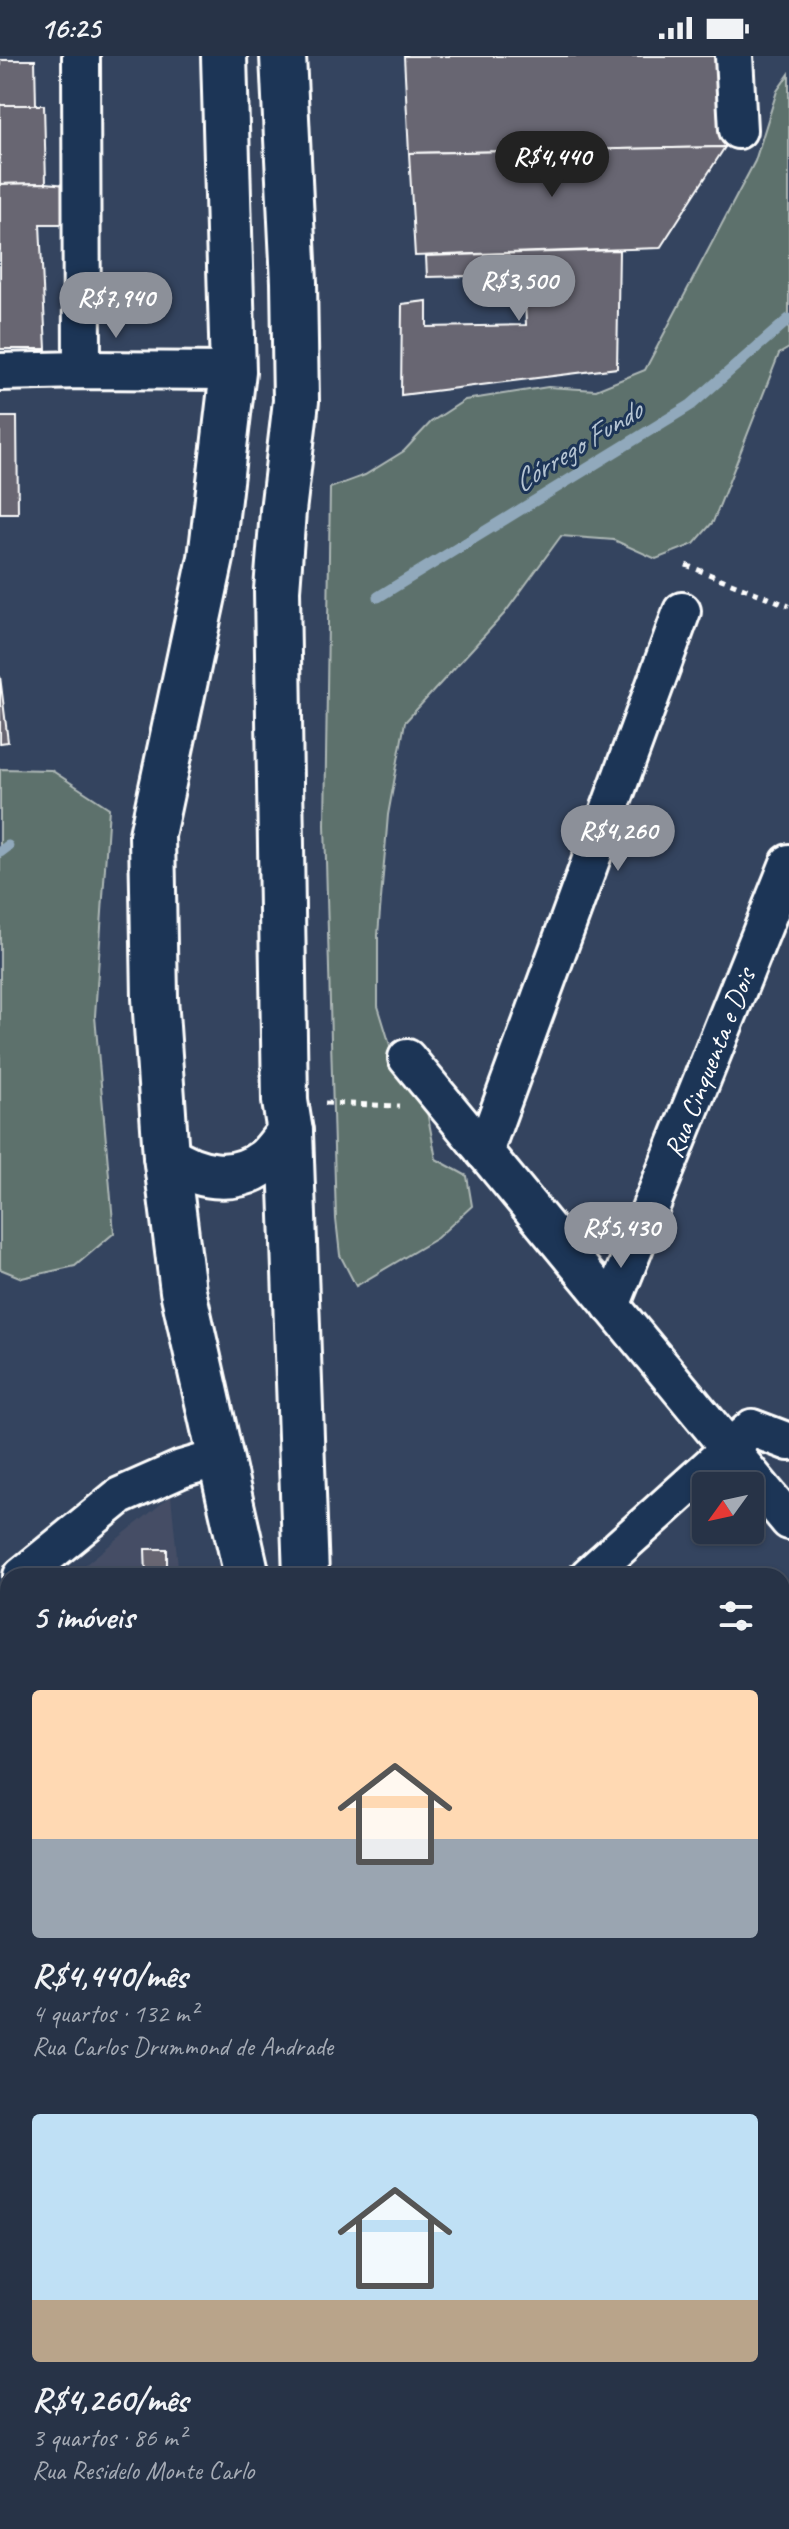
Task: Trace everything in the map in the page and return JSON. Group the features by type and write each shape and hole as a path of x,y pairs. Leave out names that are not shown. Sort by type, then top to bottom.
{"main road":[{"path":"224,56 233,371 211,558 152,835 155,998 166,1156 183,1291 245,1568"},
{"path":"283,56 294,282 296,401 277,590 287,1117 306,1568"},
{"path":"166,1156 185,1169 206,1175 240,1175 266,1160 287,1117"}],"street":[{"path":"81,56 82,370"},
{"path":"734,56 738,130"},
{"path":"0,372 233,371"},
{"path":"484,1152 682,611"},
{"name":"Rua Cinquenta e Dois","path":"611,1306 789,863"},
{"path":"407,1058 789,1521"},
{"path":"597,1568 752,1428 789,1442"},
{"path":"32,1568 120,1496 181,1469 219,1458"}],"path":[{"path":"686,565 789,606"},
{"path":"287,1117 448,1108"}],"shaded area":[{"path":"171,1496 178,1568 81,1568"}],"green space":[{"path":"789,74 789,348 779,354 713,522 694,544 656,559 614,540 561,536 504,614 405,722 388,815 378,935 378,1006 397,1068 425,1101 436,1159 467,1176 472,1206 437,1238 356,1286 340,1255 336,1219 325,825 330,488 365,475 404,451 431,422 465,400 548,387 596,390 645,370 755,161 777,91"},
{"path":"0,769 51,770 109,808 95,1016 114,1233 75,1266 22,1278 0,1269"}],"building":[{"path":"404,56 720,56 725,147 409,153"},
{"path":"0,60 35,60 36,105 0,105"},
{"path":"0,105 44,105 46,183 0,184"},
{"path":"725,147 660,248 415,256 409,153"},
{"path":"0,184 66,185 66,224 40,224 46,349 0,349"},
{"path":"619,250 617,368 401,395 402,304 427,301 427,327 526,325 524,275 427,277 426,256"},
{"path":"0,417 17,417 18,513 0,513"},
{"path":"0,676 8,742 0,743"},
{"path":"145,1549 167,1549 167,1568 146,1568"}],"waterway":[{"name":"Córrego Fundo","path":"378,597 691,405 789,319"},
{"name":"Córrego Fundo","path":"0,852 8,846"}]}
